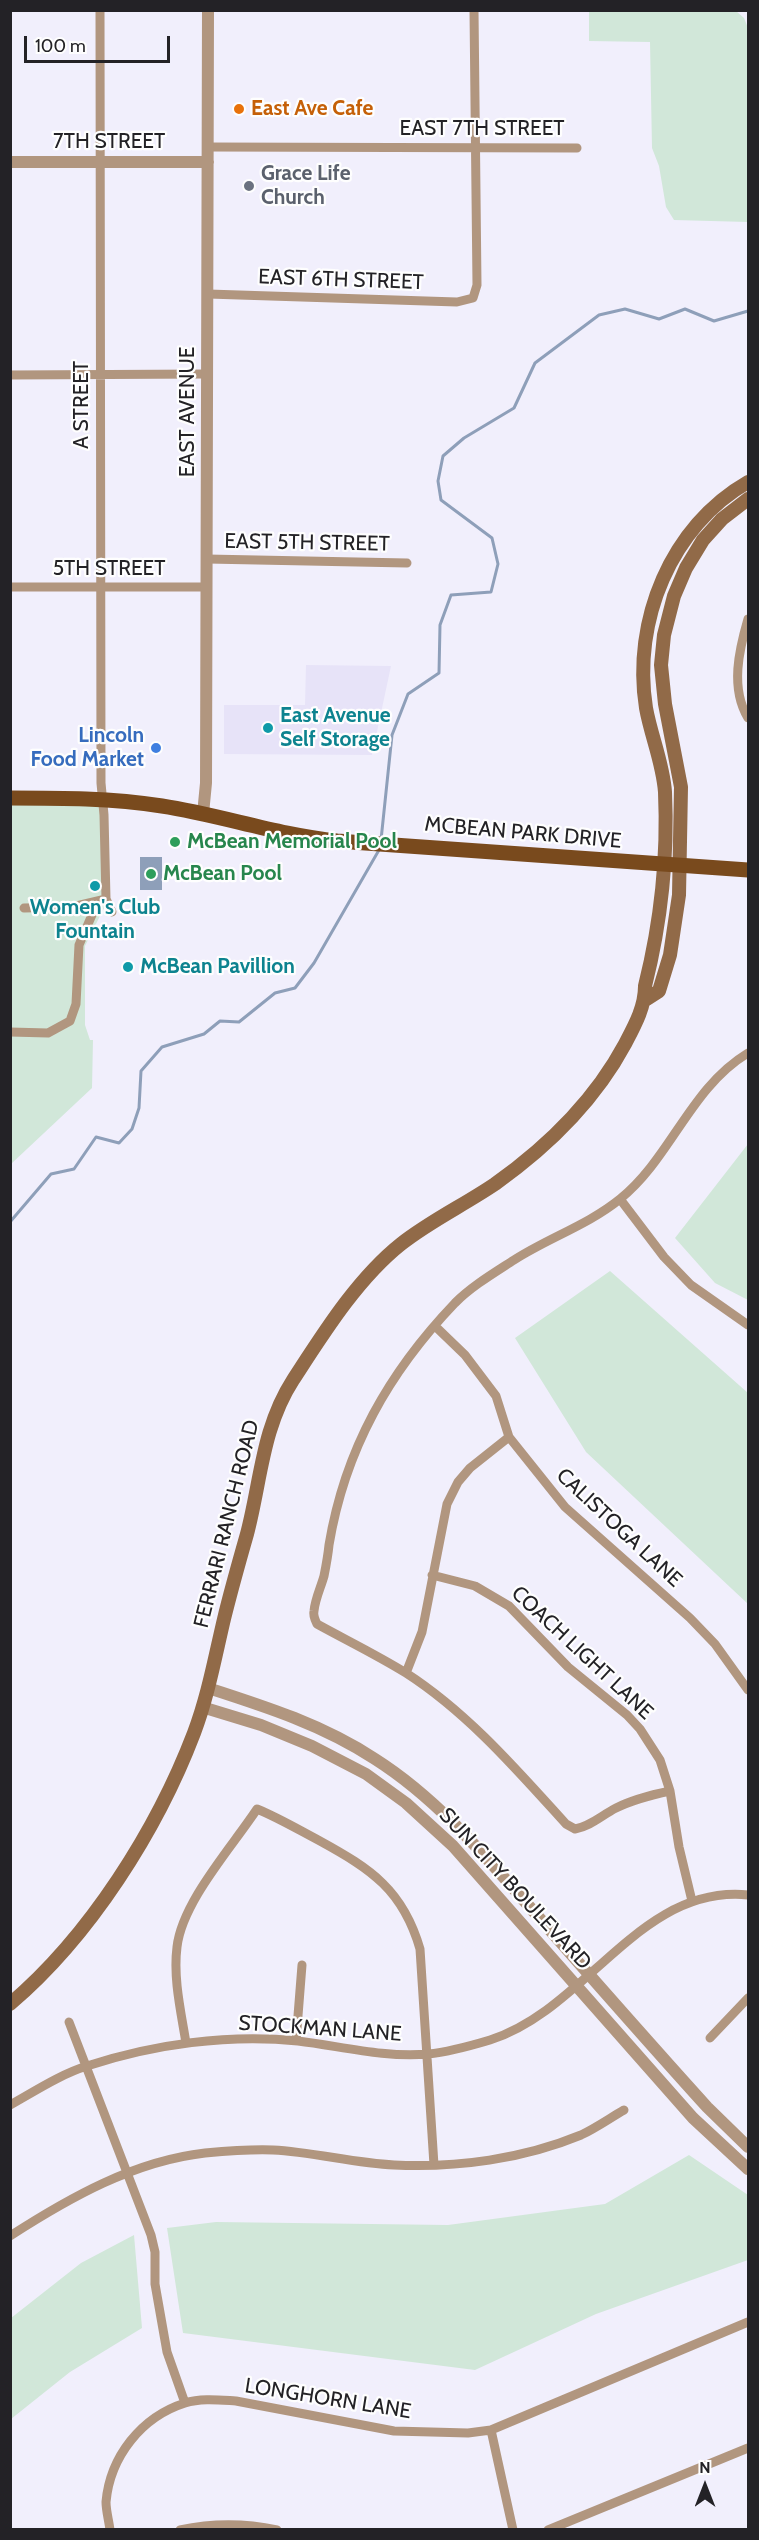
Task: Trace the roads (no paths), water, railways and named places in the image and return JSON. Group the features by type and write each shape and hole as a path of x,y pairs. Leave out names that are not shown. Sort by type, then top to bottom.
{"main road":[{"name":"FERRARI RANCH ROAD","path":"672,866 665,788 646,709 642,666 646,633 657,591 672,558 713,508 748,482"},
{"name":"FERRARI RANCH ROAD","path":"10,2004 50,1966 82,1927 144,1838 181,1763 208,1688 250,1522 261,1459 281,1398 323,1334 359,1287 400,1245 517,1167 590,1098 618,1057 645,1000 645,986 672,866 681,787 665,704 661,665 664,635 674,596 686,568 703,540 722,519 748,499"},
{"name":"MCBEAN PARK DRIVE","path":"10,798 103,799 163,806 299,837 337,841 748,870"}],"street":[{"name":"A STREET","path":"100,10 102,900"},
{"name":"EAST AVENUE","path":"203,814 206,783 208,10"},
{"path":"474,10 477,147"},
{"name":"EAST 7TH STREET","path":"208,147 577,147"},
{"name":"EAST 6TH STREET","path":"208,294 457,302 473,298 477,285 477,147"},
{"name":"7TH STREET","path":"10,162 208,162"},
{"path":"10,375 207,374"},
{"name":"EAST 5TH STREET","path":"207,559 407,563"},
{"name":"5TH STREET","path":"10,587 207,587"},
{"path":"748,619 739,651 738,679 744,711 748,718"},
{"path":"24,908 72,907 102,900"},
{"path":"102,900 112,912"},
{"path":"10,1032 48,1033 70,1021 76,1004 79,945 102,900"},
{"path":"670,1791 641,1797 614,1809 585,1827 575,1829 566,1824 515,1766 470,1723 406,1674 317,1624 314,1611 343,1485 360,1440 384,1391 413,1350 456,1302 485,1280 517,1258 570,1231 620,1199 650,1168 687,1113 711,1084 748,1053"},
{"path":"620,1199 664,1257 691,1286 748,1325"},
{"name":"CALISTOGA LANE","path":"436,1327 465,1355 496,1396 509,1437 565,1507 690,1618 715,1644 748,1690"},
{"path":"406,1674 422,1632 447,1504 458,1482 484,1455 509,1437"},
{"name":"COACH LIGHT LANE","path":"432,1575 475,1586 509,1606 568,1666 627,1714 640,1729 660,1760 670,1791 679,1847 692,1901"},
{"name":"SUN CITY BOULEVARD","path":"208,1688 276,1710 321,1728 396,1774 424,1796 465,1835 693,2118 748,2169"},
{"name":"SUN CITY BOULEVARD","path":"202,1707 261,1725 312,1746 366,1774 406,1803 453,1846 748,2147"},
{"path":"186,2043 176,1966 177,1946 182,1925 190,1907 257,1809 275,1816 361,1864 391,1890 414,1929 420,1949 434,2165"},
{"name":"STOCKMAN LANE","path":"10,2105 86,2066 186,2043 236,2040 296,2041 428,2054 483,2042 519,2028 558,2003 642,1930 670,1911 692,1901 718,1896 748,1895"},
{"path":"296,2041 302,1965"},
{"path":"710,2038 748,1998"},
{"path":"69,2022 152,2235 155,2252 154,2284 167,2352 185,2403"},
{"path":"10,2236 37,2219 127,2172 162,2161 202,2153 241,2150 273,2150 393,2165 434,2165 505,2158 583,2134 624,2110"},
{"name":"LONGHORN LANE","path":"110,2529 106,2505 110,2477 121,2453 139,2430 165,2411 185,2403 213,2400 236,2401 394,2431 468,2433 491,2430 748,2322"},
{"path":"491,2430 513,2529"},
{"path":"548,2529 748,2448"},
{"path":"180,2529 220,2524 255,2525 277,2529"}],"water":[{"name":"McBean Pool","path":"140,857 162,857 162,890 140,890"}],"waterway":[{"path":"381,840 392,735 408,694 439,673 440,625 451,595 491,592 498,564 492,538 441,500 438,481 443,456 464,438 514,408 535,363 599,315 625,309 659,319 685,309 714,321 748,311"},
{"path":"10,1222 51,1174 74,1169 96,1137 119,1143 132,1129 139,1108 141,1071 162,1047 204,1034 220,1021 239,1022 275,993 295,988 314,963 379,850"}],"place":[{"name":"East Ave Cafe","path":"239,109"},
{"name":"Grace Life Church","path":"249,186"},
{"name":"East Avenue Self Storage","path":"268,728"},
{"name":"Lincoln Food Market","path":"156,748"},
{"name":"McBean Memorial Pool","path":"175,842"},
{"name":"McBean Pool","path":"151,874"},
{"name":"Women's Club Fountain","path":"95,886"},
{"name":"McBean Pavillion","path":"128,967"}]}
